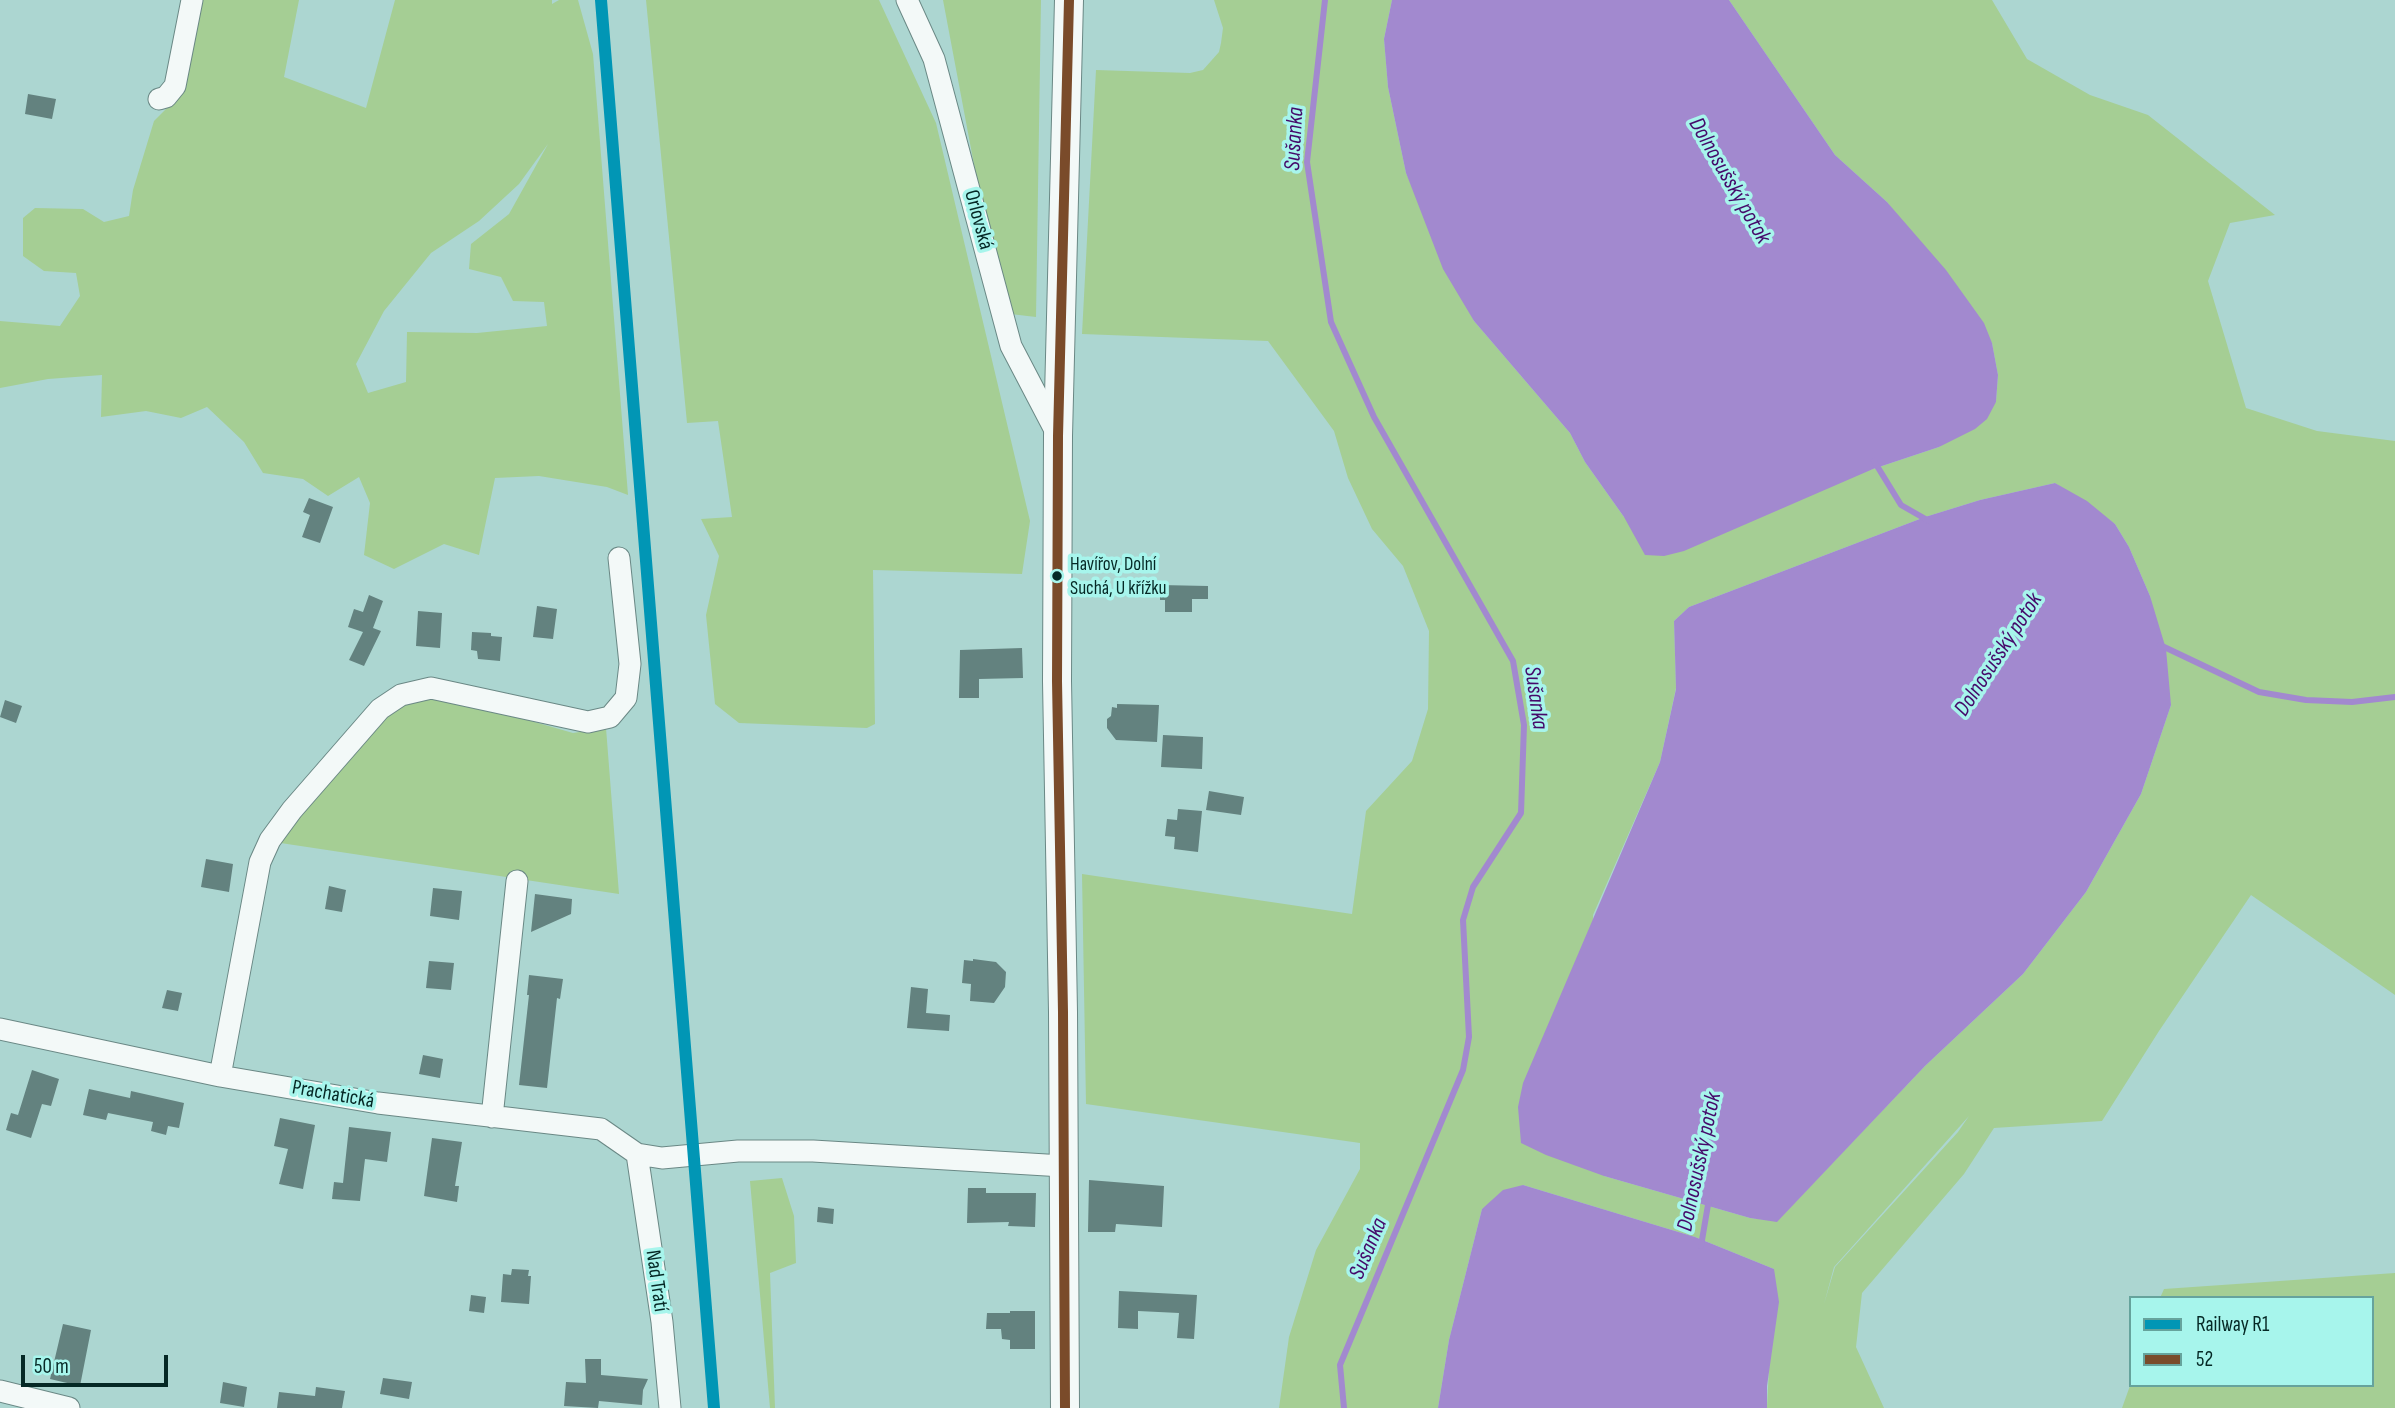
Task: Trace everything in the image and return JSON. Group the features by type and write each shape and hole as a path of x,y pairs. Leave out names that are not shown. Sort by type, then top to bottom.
{"main road":[{"name":"Orlovská","path":"1065,1408 1063,1012 1057,681 1058,436 1069,0"}],"street":[{"path":"159,99 166,97 175,86 192,0"},
{"name":"Orlovská","path":"906,0 934,59 1011,346 1058,436"},
{"path":"220,1076 260,862 270,840 292,810 380,709 401,695 431,688 588,722 610,717 626,698 630,664 619,558"},
{"path":"492,1117 517,881"},
{"name":"Prachatická","path":"0,1029 220,1076 378,1103 601,1129 637,1154 662,1158 738,1151 813,1151 1063,1166"},
{"name":"Nad Tratí","path":"637,1154 662,1322 670,1408"},
{"path":"0,1391 69,1408"}],"green space":[{"path":"202,0 299,0 284,77 366,108 395,0 552,0 552,4 559,0 578,0 593,54 628,495 607,487 539,476 495,478 479,555 444,544 394,569 364,555 370,503 359,477 328,496 303,479 263,473 244,442 207,407 181,418 146,411 101,417 102,375 48,379 0,388 0,321 60,326 80,296 76,273 44,271 23,256 23,218 35,208 83,209 104,222 129,216 133,190 154,121 180,95","holes":["548,144 509,214 471,244 469,269 501,277 513,301 544,302 547,326 477,333 407,332 406,382 368,393 356,364 384,311 431,253 479,221 519,184"]},
{"path":"646,0 879,0 936,123 1030,521 1022,574 873,570 875,724 867,728 739,723 715,704 706,615 719,556 701,519 732,517 718,421 687,423"},
{"path":"943,0 1041,0 1036,317 1002,313"},
{"path":"1214,0 1392,0 1384,39 1388,87 1406,173 1474,321 1570,433 1585,462 1624,517 1873,469 1939,447 1996,402 1998,375 1992,343 1887,202 1835,155 1729,0 1992,0 2027,59 2090,95 2148,115 2275,215 2230,223 2208,281 2246,408 2317,431 2395,441 2395,995 2251,895 2102,1121 1994,1128 1964,1174 1862,1293 1856,1347 1884,1408 1767,1408 1774,1269 1695,1237 1523,1185 1482,1209 1449,1340 1438,1408 1279,1408 1289,1337 1316,1250 1360,1169 1360,1143 1086,1104 1082,874 1352,914 1366,811 1412,761 1428,709 1429,631 1403,566 1372,529 1348,478 1334,431 1268,341 1082,334 1096,70 1190,73 1203,70 1219,52 1223,28","holes":["2055,483 2115,524 2129,547 2150,596 2171,705 2141,794 2086,892 2023,974 1925,1066 1777,1221 1750,1218 1604,1176 1593,915 1660,762 1676,688 1674,621 1689,607 1925,517 1980,500","1969,1116 1958,1132 1835,1267 1824,1304 1834,1267"]},
{"path":"437,694 573,733 606,728 619,894 274,842 387,711 409,700"},
{"path":"782,1178 794,1216 796,1263 770,1273 775,1408 770,1408 750,1181"},
{"path":"2395,1273 2395,1408 2122,1408 2130,1387 2374,1387 2374,1296 2161,1296 2164,1289"}],"water":[{"path":"1392,0 1729,0 1835,155 1887,202 1946,270 1984,323 1992,343 1998,375 1996,402 1987,419 1975,429 1939,447 1873,469 1684,551 1664,556 1645,555 1624,517 1585,462 1570,433 1474,321 1443,269 1406,173 1388,87 1384,39"},
{"path":"2055,483 2087,501 2115,524 2129,547 2150,596 2166,649 2171,705 2141,794 2086,892 2023,974 1925,1066 1777,1222 1750,1218 1604,1176 1521,1143 1518,1107 1523,1083 1660,762 1676,689 1674,621 1689,607 1925,517 1980,500"},
{"path":"1523,1185 1695,1237 1774,1269 1779,1302 1767,1386 1767,1408 1438,1408 1449,1340 1482,1209 1503,1190"}],"building":[{"path":"28,94 56,99 52,119 25,114"},
{"path":"309,498 333,507 320,543 302,537 310,515 303,512"},
{"path":"1160,585 1208,586 1208,599 1192,599 1192,612 1165,612 1165,600 1160,600"},
{"path":"369,595 383,601 373,628 381,631 364,666 349,660 363,632 348,627 354,609 363,612"},
{"path":"537,606 557,609 553,639 533,637"},
{"path":"418,611 442,613 440,648 416,646"},
{"path":"472,632 491,633 491,636 502,637 500,661 478,659 477,651 471,650"},
{"path":"1022,648 1023,678 979,679 979,698 959,698 960,650"},
{"path":"5,700 22,706 16,723 0,717"},
{"path":"1117,704 1159,705 1157,742 1116,740 1107,728 1107,719 1111,716 1112,707 1117,708"},
{"path":"1163,735 1203,737 1202,769 1161,767"},
{"path":"1209,791 1244,797 1241,815 1206,810"},
{"path":"1178,809 1202,811 1198,852 1174,849 1175,837 1165,836 1167,819 1177,820"},
{"path":"206,859 233,864 229,892 201,887"},
{"path":"329,886 346,890 342,912 325,909"},
{"path":"433,888 462,891 459,920 430,916"},
{"path":"535,894 572,899 571,914 531,932"},
{"path":"964,960 996,962 1006,972 1005,987 994,1003 970,1001 971,984 962,983"},
{"path":"429,961 454,963 451,990 426,988"},
{"path":"529,975 563,979 560,999 557,998 547,1088 519,1085"},
{"path":"911,987 928,989 926,1013 950,1015 949,1031 907,1028"},
{"path":"167,990 182,993 178,1011 162,1008"},
{"path":"423,1055 443,1059 440,1078 419,1074"},
{"path":"32,1070 59,1079 51,1106 42,1104 31,1138 6,1130 11,1113 18,1115"},
{"path":"89,1089 130,1098 131,1091 184,1103 179,1128 168,1126 166,1135 151,1131 153,1122 108,1113 106,1120 83,1115"},
{"path":"280,1118 315,1125 303,1189 279,1184 288,1149 274,1146"},
{"path":"349,1127 391,1132 387,1162 365,1159 360,1201 332,1199 334,1182 343,1183"},
{"path":"432,1138 462,1142 455,1186 459,1186 457,1202 424,1196"},
{"path":"1089,1180 1164,1186 1162,1227 1116,1224 1115,1232 1088,1232"},
{"path":"968,1188 986,1188 986,1193 1036,1193 1035,1227 1008,1226 1009,1222 967,1223"},
{"path":"818,1207 834,1209 833,1224 817,1222"},
{"path":"512,1269 529,1270 529,1304 501,1302 503,1274 511,1275"},
{"path":"1119,1291 1197,1295 1194,1339 1177,1338 1179,1313 1138,1311 1138,1329 1118,1328"},
{"path":"471,1295 486,1297 484,1313 469,1311"},
{"path":"1035,1311 1035,1349 1010,1349 1010,1340 1002,1339 1001,1329 986,1329 987,1313"},
{"path":"63,1324 91,1330 80,1386 50,1379"},
{"path":"585,1359 601,1359 601,1375 648,1379 643,1390 642,1405 599,1401 598,1408 564,1406 566,1382 586,1383"},
{"path":"383,1378 412,1382 409,1399 380,1394"},
{"path":"223,1382 247,1387 244,1407 220,1403"},
{"path":"316,1387 345,1391 342,1408 277,1408 279,1392 315,1396"}],"waterway":[{"name":"Sušanka","path":"1325,0 1307,162 1331,322 1374,417 1513,661 1524,725 1521,813 1473,887 1463,920 1469,1037 1463,1070 1340,1365 1344,1408"},
{"name":"Dolnosušský potok","path":"1874,461 1901,505 1929,521"},
{"path":"2160,645 2259,692 2306,700 2352,702 2395,697"},
{"name":"Dolnosušský potok","path":"1701,1246 1709,1199"}],"rail line":[{"name":"R1","path":"601,0 714,1408"}],"transit line":[{"name":"52","path":"1065,1408 1063,1012 1057,681 1058,436 1069,0"}],"place":[{"name":"Havířov, Dolní Suchá, U křížku","path":"1057,576"}]}
